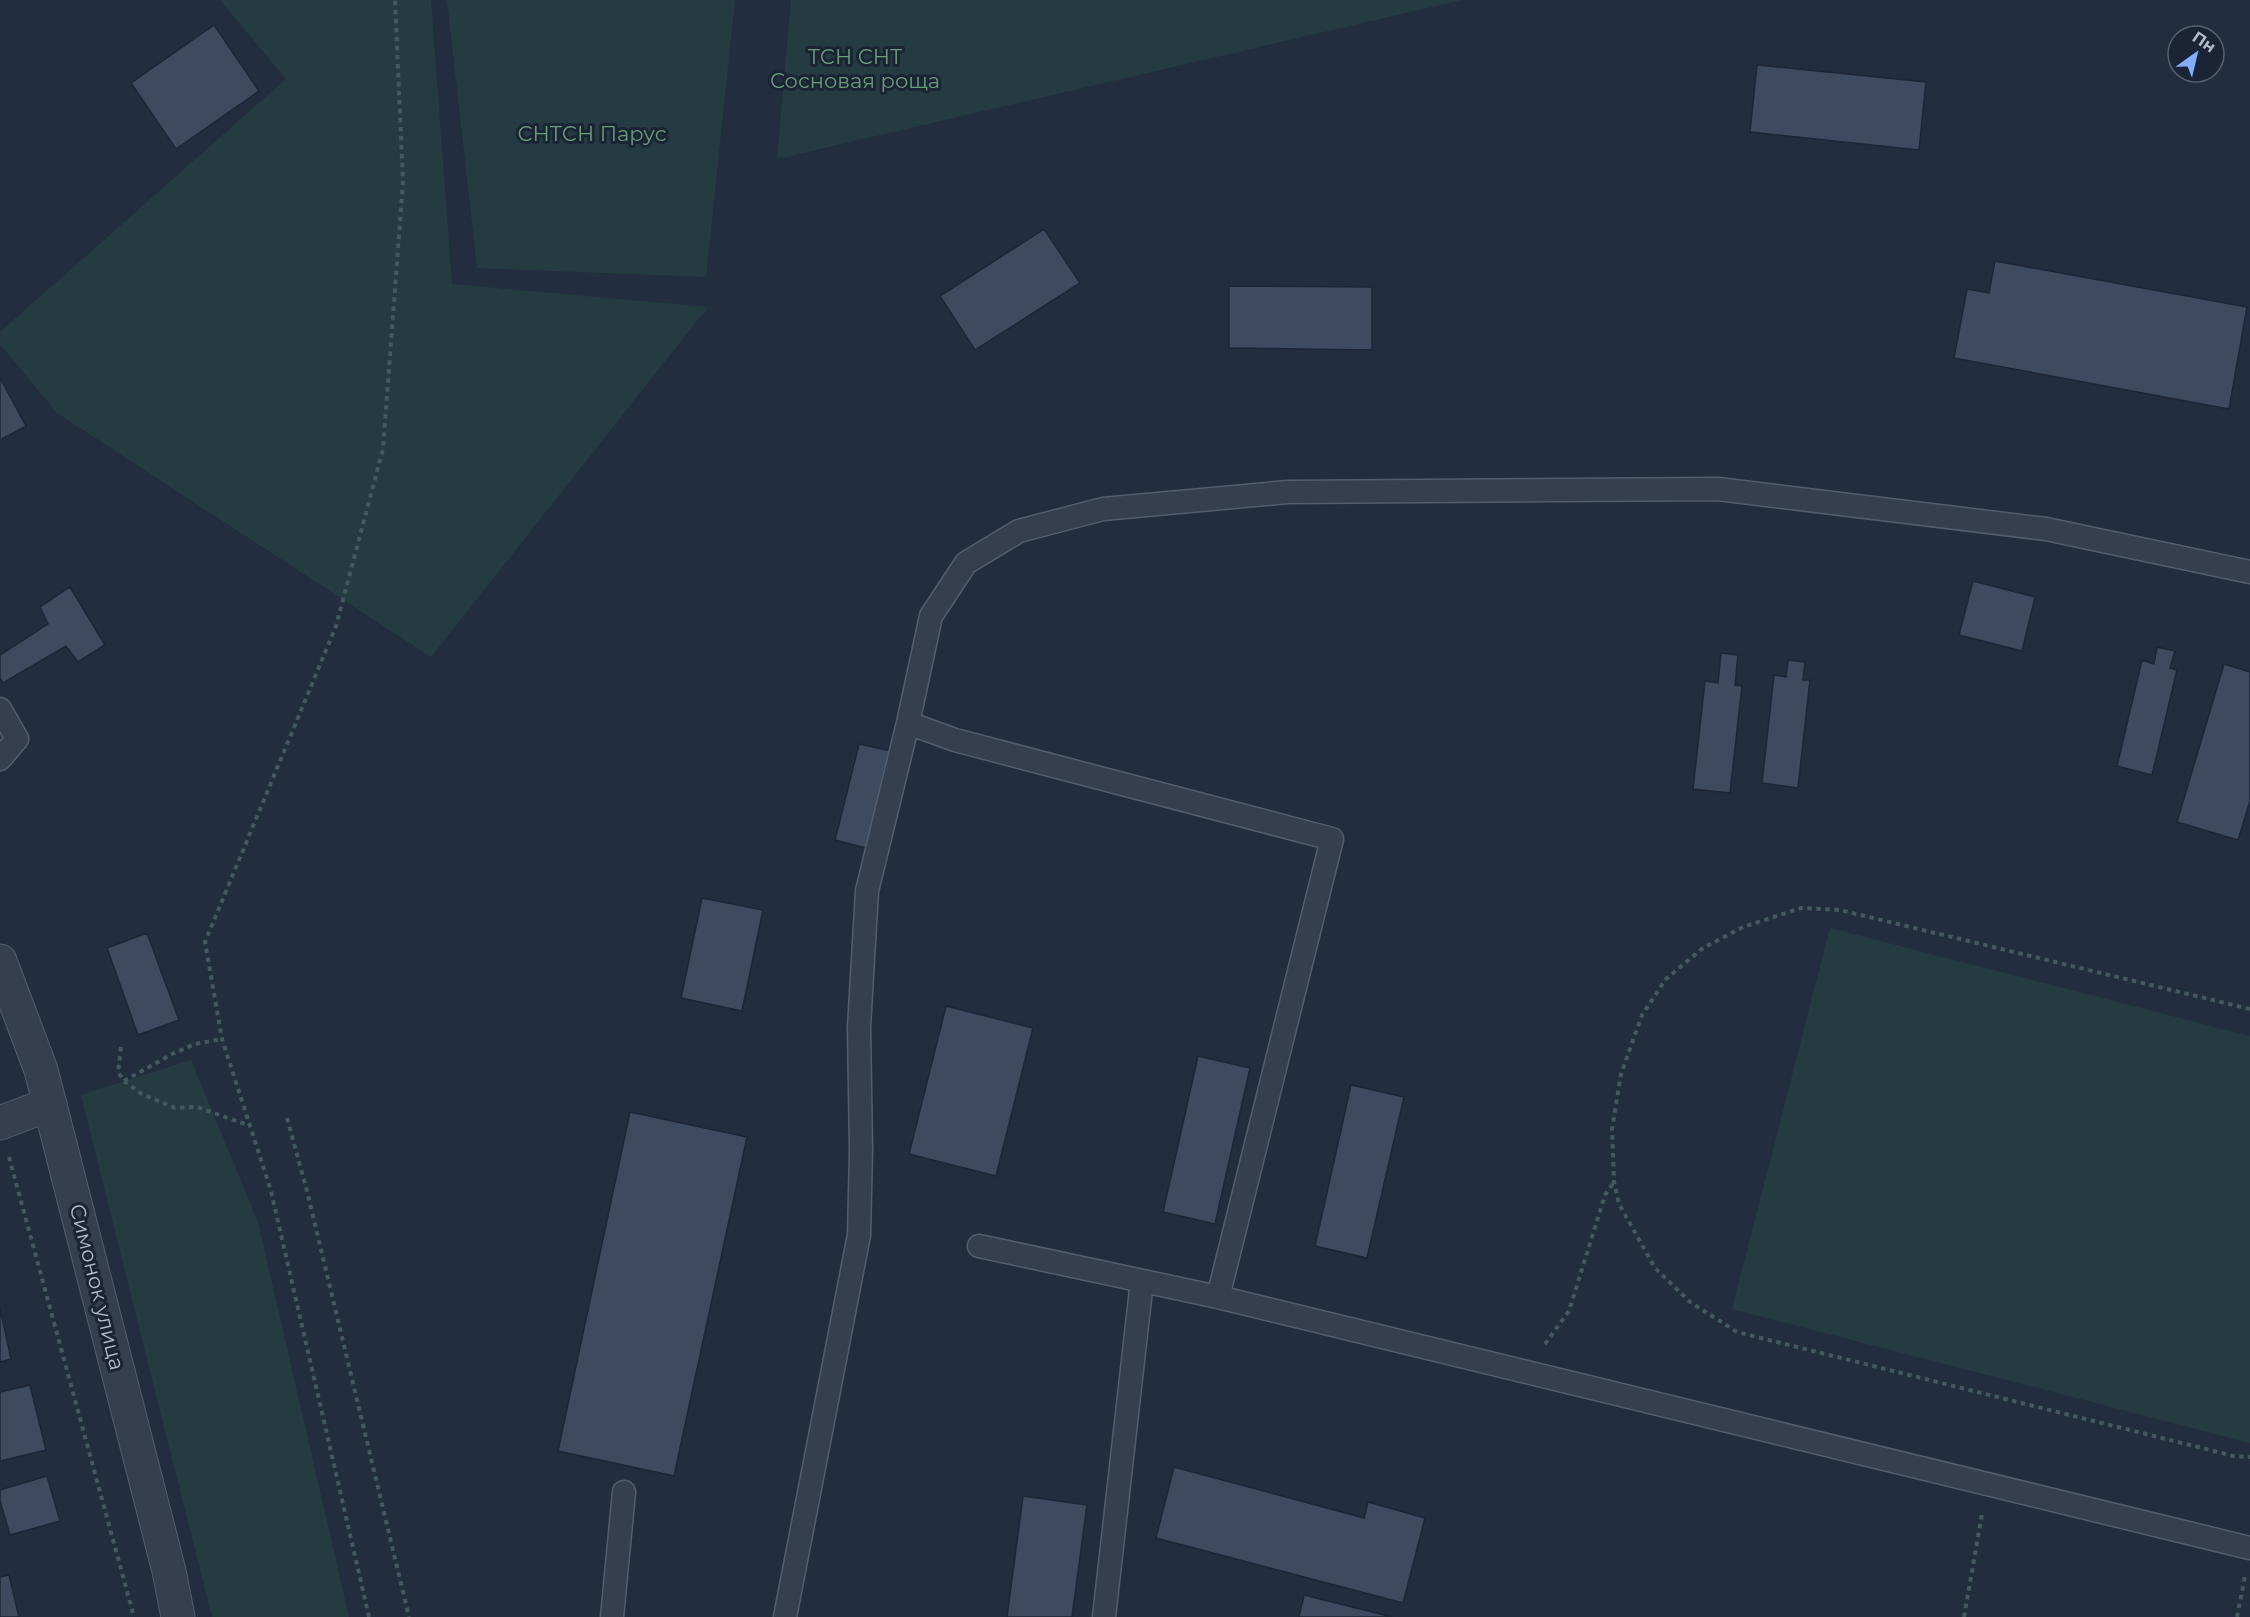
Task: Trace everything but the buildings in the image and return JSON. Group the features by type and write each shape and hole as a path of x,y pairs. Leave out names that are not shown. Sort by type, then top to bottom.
{"street":[{"name":"Симонок улица","path":"0,961 41,1070 169,1571 178,1617"},
{"path":"3,1136 50,1104"}],"lane":[{"path":"785,1617 859,1236 861,1150 859,1027 867,891 908,723 931,616 966,563 1019,531 1104,509 1288,492 1718,489 2046,529 2250,572"},
{"path":"0,709 17,739 0,759"},
{"path":"908,723 955,740 1332,839 1218,1298"},
{"path":"980,1246 1218,1298 2250,1548"},
{"path":"1104,1617 1142,1281"},
{"path":"612,1617 624,1492"}],"path":[{"path":"369,1617 271,1191 222,1039 205,942 336,626 383,449 403,182 395,0"},
{"path":"2250,1009 1840,910 1801,908 1743,927 1723,937 1703,948 1666,979 1642,1015 1621,1074 1612,1129 1614,1182 1619,1204 1655,1268 1690,1302 1737,1332 2233,1456 2250,1457"},
{"path":"124,1081 171,1054 195,1044 222,1039"},
{"path":"121,1047 117,1072 124,1081 142,1094 175,1108 197,1107 249,1126"},
{"path":"286,1118 308,1191 409,1617"},
{"path":"3,1136 134,1617"},
{"path":"1525,1372 1569,1311 1605,1195 1614,1182"},
{"path":"1964,1617 1988,1484"},
{"path":"2237,1617 2246,1572"}],"green space":[{"path":"220,0 431,0 452,284 708,307 431,657 57,413 0,344 0,332 286,79"},
{"name":"СНТСН Парус","path":"447,0 735,0 706,277 477,268"},
{"name":"ТСН СНТ Сосновая роща","path":"791,0 1462,0 777,159"},
{"path":"1830,928 2250,1036 2250,1443 1732,1309"},
{"path":"191,1060 258,1222 349,1617 212,1617 81,1095"}]}
